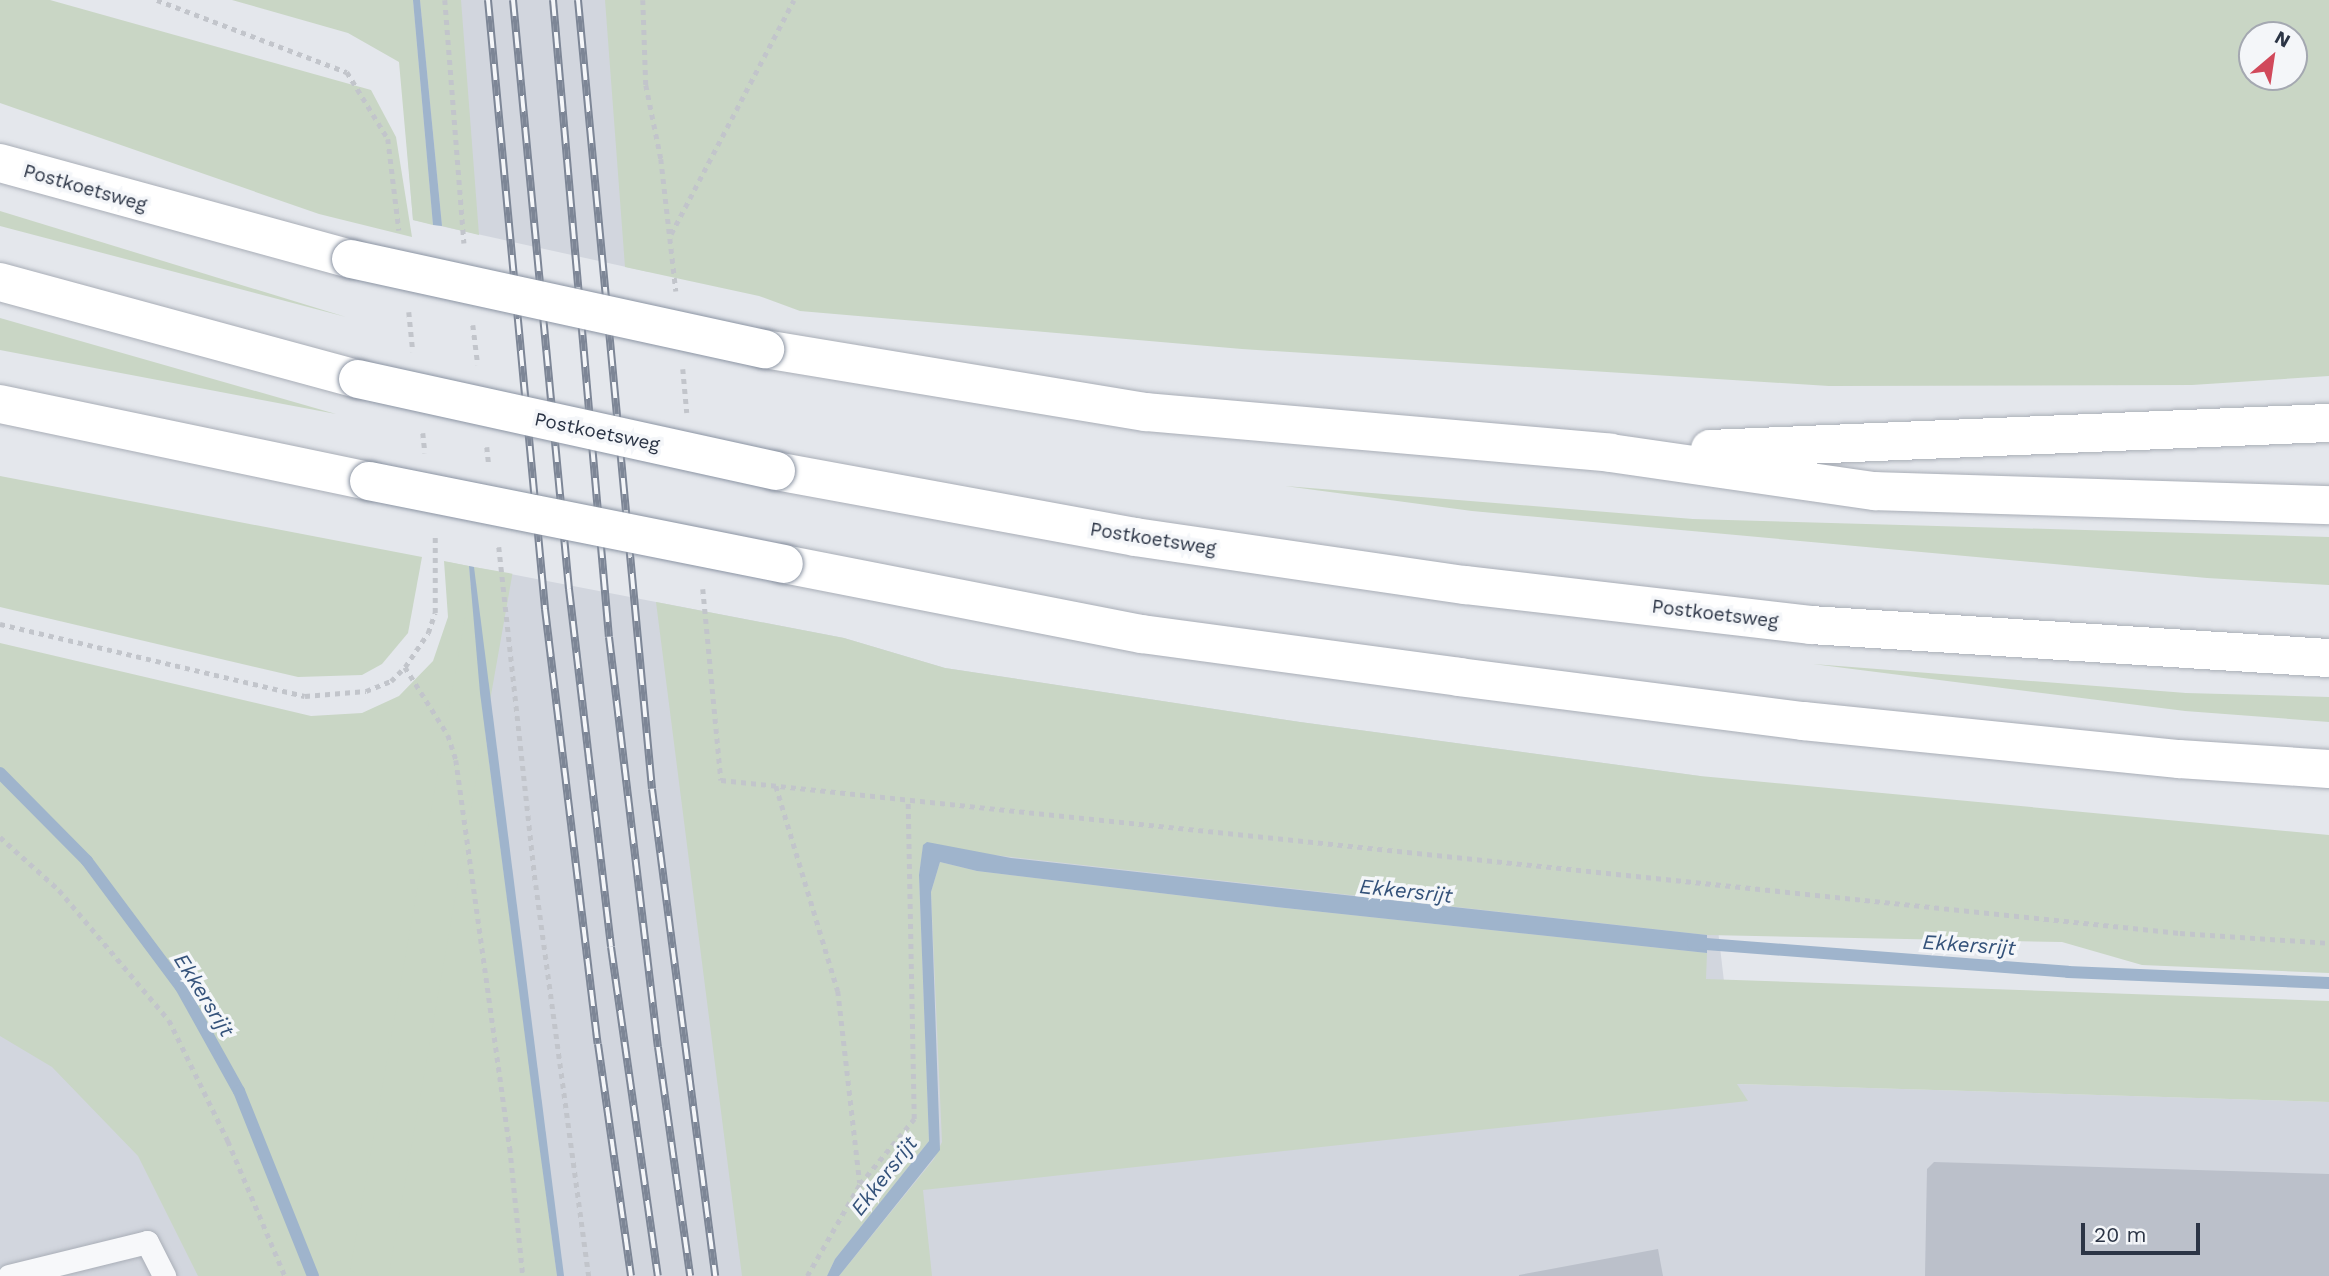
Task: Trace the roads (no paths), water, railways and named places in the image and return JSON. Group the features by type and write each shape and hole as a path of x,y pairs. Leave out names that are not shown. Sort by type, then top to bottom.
{"highway":[{"name":"Postkoetsweg","path":"0,163 351,259 765,349 1146,412 1610,453 1875,491 2329,505"},
{"name":"Postkoetsweg","path":"0,282 358,379 776,471 1135,537 1466,585 1811,625 2329,658"},
{"path":"0,404 369,481 1142,634 1803,721 2179,759 2329,769"},
{"path":"1610,453 2329,424"}],"lane":[{"path":"9,1276 147,1242 164,1276"}],"water":[{"path":"413,0 420,0 442,226 433,225"},
{"path":"469,566 474,567 564,1276 557,1276 539,1144 480,693"},
{"path":"927,842 1011,858 1707,935 1707,953 1276,907 977,871 940,862 931,892 940,1150 839,1276 827,1276 835,1259 929,1141 919,875 923,845"}],"waterway":[{"name":"Ekkersrijt","path":"0,773 87,861 181,987 239,1091 313,1276"},
{"name":"Ekkersrijt","path":"1693,943 2068,972 2329,983"}],"railway":[{"path":"488,0 545,609 598,1044 631,1276"},
{"path":"513,0 569,589 611,947 658,1276"},
{"path":"553,0 609,637 658,1047 690,1276"},
{"path":"578,0 652,789 715,1276"}]}
